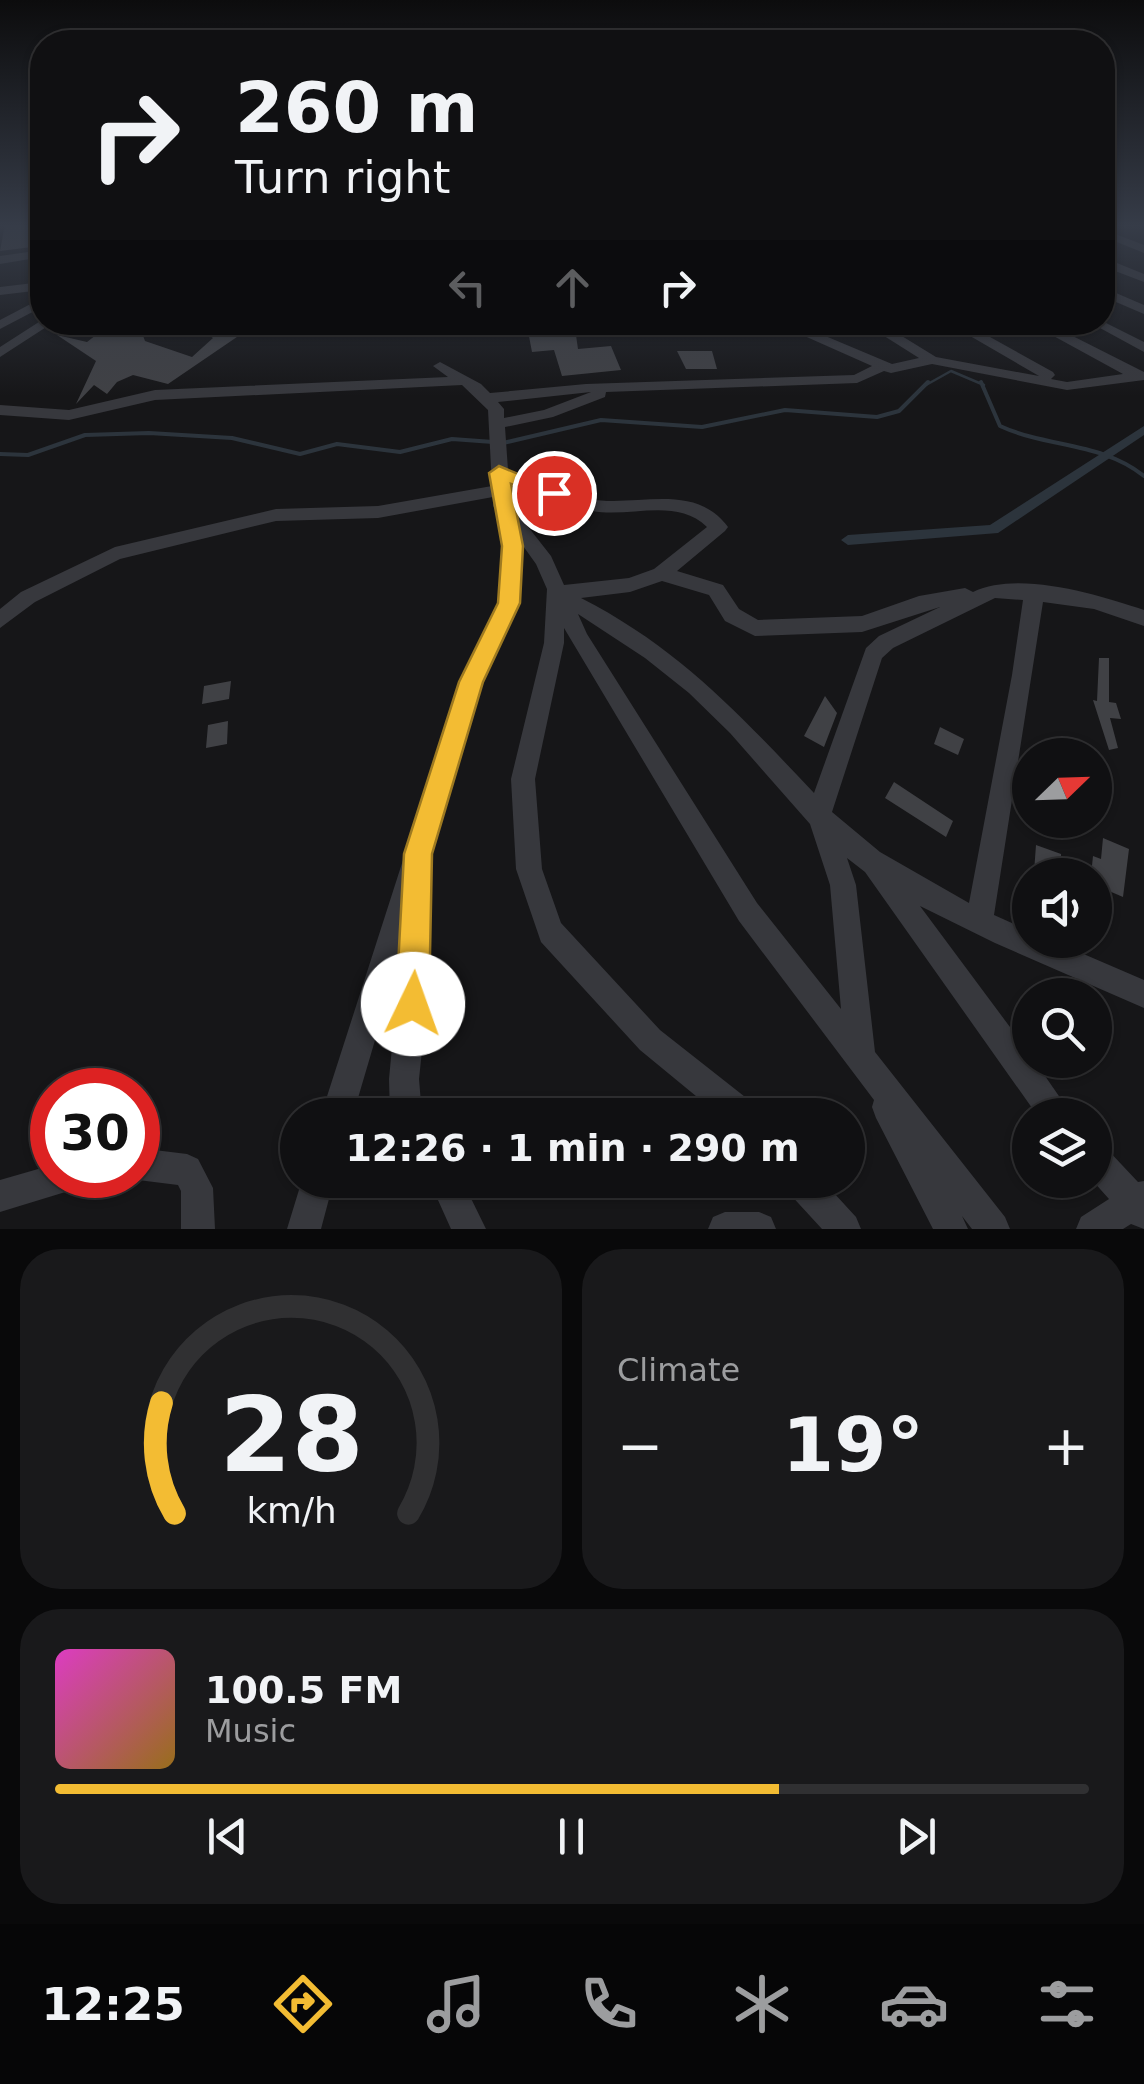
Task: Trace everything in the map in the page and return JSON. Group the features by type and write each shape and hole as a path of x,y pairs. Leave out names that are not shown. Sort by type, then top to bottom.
{"street":[{"path":"0,292 30,288"},
{"path":"1115,297 1144,310"},
{"path":"0,336 6,323 30,309"},
{"path":"1115,333 1144,348"},
{"path":"0,353 30,334"},
{"path":"809,335 882,367"},
{"path":"890,335 932,360"},
{"path":"976,335 1068,386"},
{"path":"1059,335 1141,377"},
{"path":"440,366 490,398 616,387 857,378 882,367 932,360 1068,386 1141,377"},
{"path":"0,410 69,415 156,395 460,382"},
{"path":"498,427 562,410 616,387"},
{"path":"342,1098 471,682 509,603 512,546 500,481 498,427 490,398"},
{"path":"500,481 544,561 555,593 748,912 994,1229"},
{"path":"0,620 17,604 105,558 173,539 276,515 378,512 500,481 602,507 670,503 692,506 710,516 719,527 662,574 630,584 555,593"},
{"path":"662,574 716,590 732,615 755,628 862,624 919,604 993,592 1095,602 1144,618"},
{"path":"951,1229 861,1058 843,885 819,814 877,646 993,592"},
{"path":"555,593 595,612 692,683 819,814 870,860 1044,1098"},
{"path":"555,593 554,643 523,779 528,869 551,932 650,1040 722,1098"},
{"path":"980,920 988,848 1024,690 1034,594"},
{"path":"405,1098 418,854"},
{"path":"870,860 980,920 1144,994"},
{"path":"160,1167 188,1170 196,1188 198,1229"},
{"path":"1093,1229 1141,1204 1112,1175"},
{"path":"0,1196 30,1187"},
{"path":"304,1229 313,1198"},
{"path":"454,1198 469,1229"},
{"path":"816,1198 844,1229"},
{"path":"725,1229 759,1229"}],"building":[{"path":"57,335 87,342 96,335 143,335 145,341 192,357 213,338 208,335 240,335 168,384 133,375 117,382 107,394 94,385 76,404 96,361"},
{"path":"529,335 576,335 578,349 611,346 621,370 562,376 554,350 532,352"},
{"path":"677,351 712,351 717,369 686,369"},
{"path":"1099,658 1109,658 1109,702 1116,703 1121,719 1110,718 1118,748 1112,749 1112,738 1105,738 1093,700 1097,701"},
{"path":"231,681 229,699 202,704 204,686"},
{"path":"825,696 837,713 824,747 804,736"},
{"path":"228,721 227,744 206,748 208,725"},
{"path":"940,727 964,739 958,755 934,744"},
{"path":"894,782 953,821 946,837 885,798"},
{"path":"1103,838 1129,849 1123,897 1112,892 1112,858 1101,858"},
{"path":"1036,845 1061,854 1061,858 1035,858"}],"waterway":[{"path":"926,385 951,371 982,384"},
{"path":"503,443 601,420 702,427 785,410 877,417 899,411 928,382"},
{"path":"982,384 1000,426 1111,457 1144,476"},
{"path":"848,540 993,530 1144,430"},
{"path":"0,454 28,455 85,435 149,433 232,438 300,454 337,444 400,452 452,439 493,442"}],"route":[{"path":"413,1004 418,854 471,682 509,603 512,546 499,473 554,493"}]}
